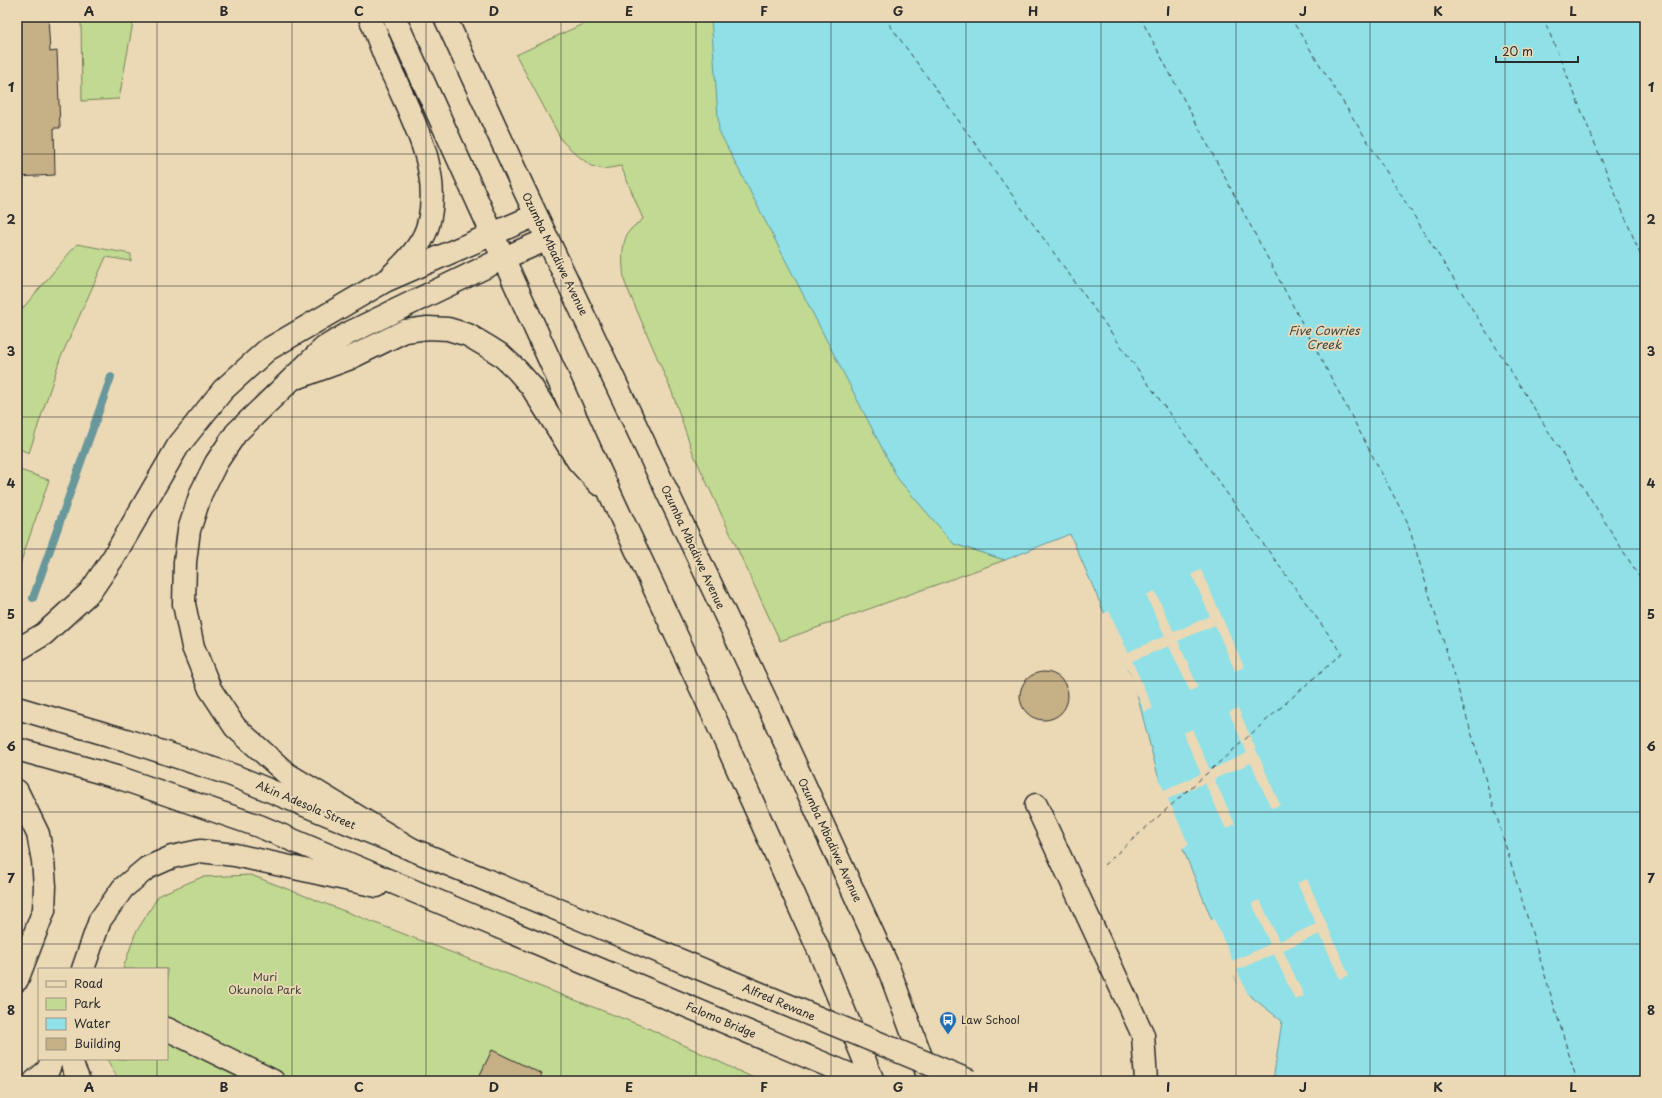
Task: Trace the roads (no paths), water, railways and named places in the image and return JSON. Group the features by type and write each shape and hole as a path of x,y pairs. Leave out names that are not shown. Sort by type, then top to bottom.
{"main road":[{"path":"370,17 427,157 432,185 431,210 428,226 410,256 385,281"},
{"path":"394,17 821,955 870,1080"},
{"name":"Ozumba Mbadiwe Avenue","path":"445,17 536,215 767,703 888,968 930,1081"},
{"path":"17,650 44,634 90,592 113,558 178,446 223,390 267,350 385,281 536,215"},
{"path":"412,850 287,774 235,727 210,688 193,647 184,604 185,562 190,530 201,494 216,463 236,433 324,348 349,333 504,258 548,239"},
{"path":"294,378 348,359 405,331 428,328 448,328 468,336 501,355 517,370 531,386 578,461 613,500"},
{"name":"Akin Adesola Street","path":"17,708 126,740 232,775 588,922"},
{"path":"17,749 120,778 259,826 431,898"},
{"path":"17,792 38,834 43,861 45,886 44,910 17,980"},
{"path":"1036,805 1143,1035 1146,1081"},
{"path":"83,968 100,920 122,888 147,868 172,857 200,851 235,855 431,898"},
{"name":"Falomo Bridge","path":"431,898 870,1080"},
{"name":"Alfred Rewane","path":"588,922 970,1081"},
{"path":"168,1029 273,1081"},
{"path":"35,1081 48,1070 52,1060"},
{"path":"71,1060 79,1081"}],"water":[{"name":"Five Cowries Creek","path":"711,17 1645,17 1645,1081 1273,1081 1282,1021 1239,987 1166,807 1133,679 1070,534 1005,560 954,544 898,479 719,131"}],"waterway":[{"path":"33,598 111,377"}],"place":[{"name":"Law School","path":"948,1035"}],"park label":[{"name":"Muri Okunola Park","path":"265,983"}]}
